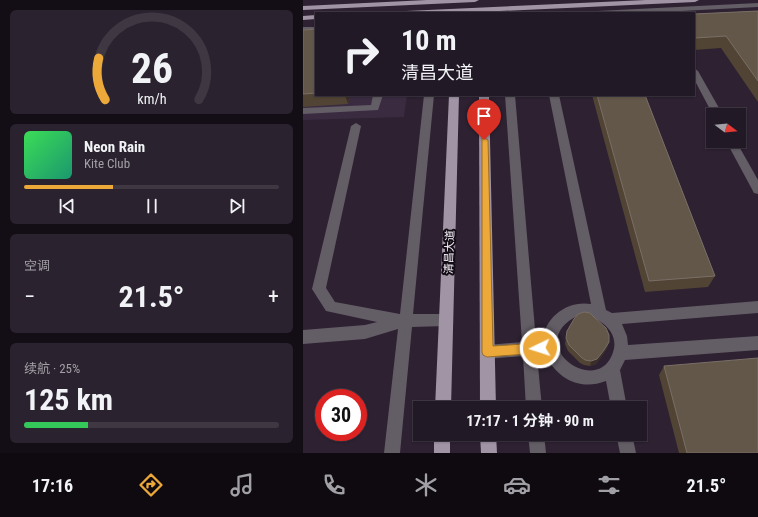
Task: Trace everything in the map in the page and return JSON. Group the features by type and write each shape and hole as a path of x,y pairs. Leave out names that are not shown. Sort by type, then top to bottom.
{"main road":[{"path":"359,6 380,0"},
{"path":"303,8 476,0 478,12"},
{"path":"457,1 456,12 478,12 695,0"},
{"path":"551,12 571,6"},
{"path":"303,18 315,17"},
{"name":"清昌大道","path":"443,401 454,96"},
{"path":"484,96 488,401"},
{"path":"442,441 442,453"},
{"path":"488,441 489,453"}],"street":[{"path":"657,2 662,11"},
{"path":"630,12 758,5"},
{"path":"303,29 315,28"},
{"path":"695,73 713,108"},
{"path":"303,111 375,108 378,96"},
{"path":"392,453 429,96"},
{"path":"510,96 533,401"},
{"path":"554,96 605,316"},
{"path":"356,126 319,289 331,307 405,322"},
{"path":"735,148 758,190"},
{"path":"605,316 758,307"},
{"path":"578,309 590,310 605,316 617,328 621,339 621,353 618,361 611,369 601,376 589,378 577,376 565,370 556,361 550,347 549,339 552,328 559,318 567,312 578,309"},
{"path":"303,337 365,332 405,322 447,320"},
{"path":"621,353 758,343"},
{"path":"487,352 550,347"},
{"path":"611,369 618,401"},
{"path":"537,441 538,453"},
{"path":"625,441 628,453"}],"shaded area":[{"path":"303,35 315,96 407,96 404,117 303,120"}],"building":[{"path":"758,11 758,81 726,36 695,38 695,14"},
{"path":"315,29 315,93 303,94 303,30"},
{"path":"597,96 645,96 715,276 649,281"},
{"path":"584,312 590,313 606,328 609,335 609,342 604,350 597,359 591,361 585,360 581,357 569,345 566,338 567,331 574,319 578,314"},
{"path":"758,358 758,453 687,453 664,366"}],"route":[{"path":"484,140 487,352 540,348"}]}
